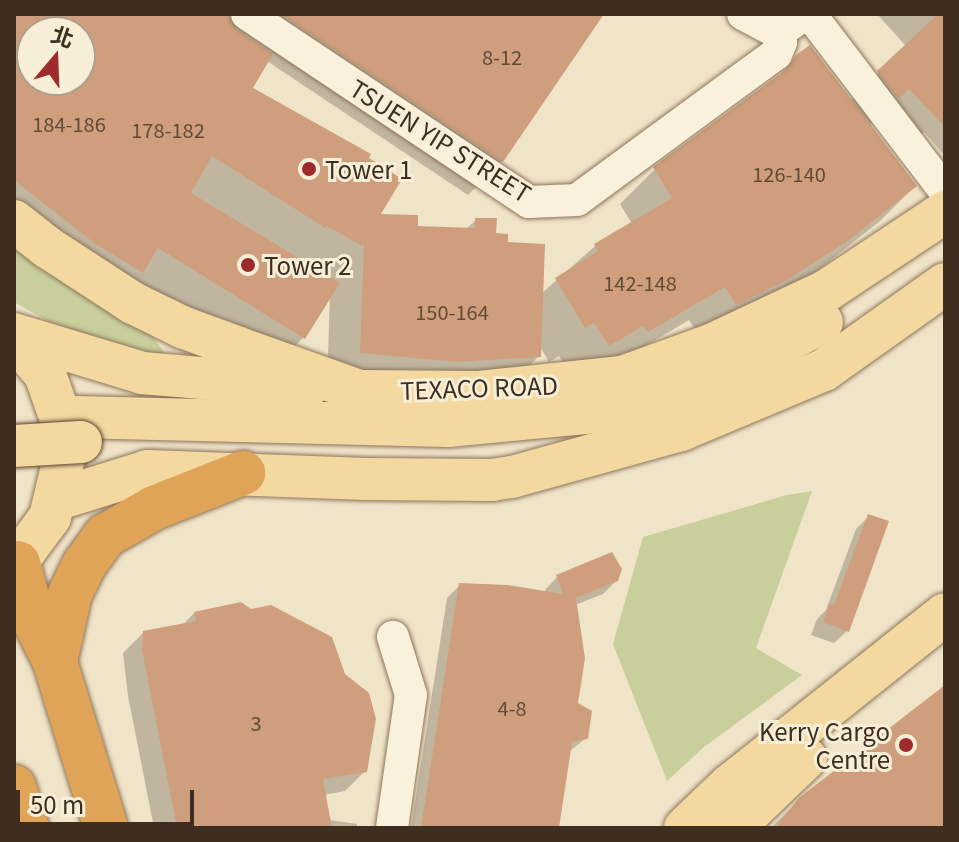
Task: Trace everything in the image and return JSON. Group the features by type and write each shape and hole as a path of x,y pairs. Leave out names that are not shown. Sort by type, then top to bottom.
{"highway":[{"path":"55,662 70,594 84,565 105,536 154,508 243,473"},
{"path":"16,564 33,618 55,662 106,828"},
{"path":"14,787 27,828"}],"main road":[{"name":"TEXACO ROAD","path":"14,221 47,247 133,303 182,327 360,391 479,392 622,377 711,345 826,291 945,212"},
{"path":"514,435 631,407 726,374 838,312 945,244"},
{"path":"744,401 808,348 945,262"},
{"name":"TEXACO ROAD","path":"55,500 148,471 492,480 644,443 824,370 945,284"},
{"path":"14,336 142,373 360,391"},
{"path":"14,336 45,374 65,431 50,517 16,564"},
{"path":"514,435 622,377"},
{"path":"14,421 78,429"},
{"name":"TEXACO ROAD","path":"78,429 254,421 448,426 514,435 644,443"},
{"name":"TEXACO ROAD","path":"78,429 415,449 514,435"},
{"path":"14,446 78,429"},
{"path":"685,828 729,786 945,614"},
{"path":"733,828 801,762 945,649"}],"street":[{"name":"TSUEN YIP STREET","path":"247,14 529,202 577,200 776,54 781,42 778,33"},
{"path":"743,14 778,33 808,14 945,191"},
{"path":"392,828 411,695 393,637"}],"green space":[{"path":"14,242 150,332 169,360 96,348 14,302"},
{"path":"812,491 756,648 802,675 704,747 667,781 613,644 643,537 787,495"}],"building":[{"path":"14,14 228,14 236,29 273,54 253,88 371,154 369,158 402,179 381,214 418,215 418,226 475,228 475,218 497,218 496,233 508,234 508,242 545,244 541,357 458,362 360,353 364,243 362,246 327,226 325,228 212,156 191,193 340,283 305,339 158,248 143,273 94,243 14,180"},
{"path":"281,14 604,14 503,162"},
{"path":"938,14 945,14 945,127 909,89 899,99 877,71"},
{"path":"810,45 917,186 849,240 787,280 736,305 725,287 648,332 643,326 609,346 594,323 585,328 555,278 598,251 594,244 672,198 653,167 787,69 796,55"},
{"path":"868,514 889,521 849,632 823,622 829,604 834,605"},
{"path":"612,552 622,569 618,581 576,598 585,658 578,703 592,711 588,739 572,742 559,828 421,828 459,583 508,585 563,594 556,575"},
{"path":"241,602 251,609 271,605 332,637 345,674 369,693 376,719 367,772 323,779 332,828 177,828 142,650 143,631 196,621 194,612"},
{"name":"Kerry Cargo Centre","path":"945,685 945,828 775,828 799,798"}],"place":[{"name":"Tower 1","path":"309,169"},
{"name":"Tower 2","path":"248,265"},
{"name":"Kerry Cargo Centre","path":"906,745"}]}
